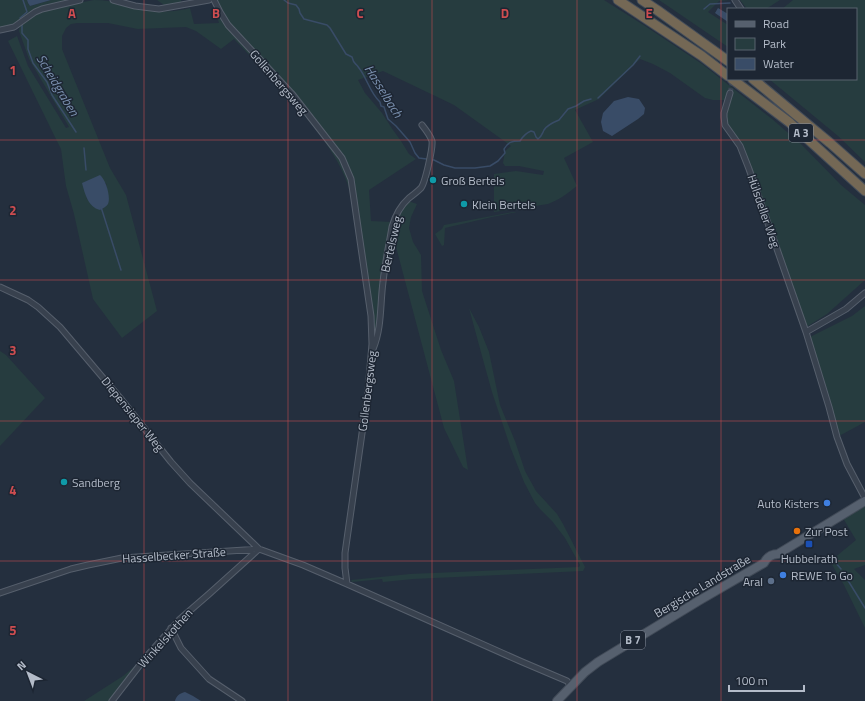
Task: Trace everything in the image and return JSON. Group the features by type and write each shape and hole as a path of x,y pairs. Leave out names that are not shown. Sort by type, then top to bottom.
{"highway":[{"path":"618,0 702,56 727,75"},
{"path":"642,0 727,60"},
{"name":"A 3","path":"733,80 788,122 865,191"},
{"name":"A 3","path":"753,80 865,174"}],"main road":[{"name":"Bergische Landstraße","path":"557,701 571,686 598,662 764,563 769,563 776,559 778,554 865,499"}],"street":[{"path":"0,30 14,27 42,9 80,0"},
{"path":"113,0 135,6 159,9 209,0"},
{"name":"Gollenbergsweg","path":"214,0 228,25 293,95 334,148 345,165 351,179 371,316 372,352 368,391 345,553 347,584"},
{"name":"Hülsdeller Weg","path":"730,93 724,113 725,125 740,146 749,169 806,332 830,407 841,450 865,499"},
{"name":"Bertelsweg","path":"372,352 376,343 383,282 394,219 404,202 423,185 429,162 432,141 422,125"},
{"name":"Diepensieper Weg","path":"0,287 28,300 60,327 121,399 171,462 190,483 259,549"},
{"path":"806,332 846,310 865,293"},
{"name":"Hasselbecker Straße","path":"0,593 71,569 122,558 259,549 347,584"},
{"name":"Winkelskothen","path":"112,701 146,657 179,620 259,549"},
{"path":"347,584 566,681 571,686"},
{"path":"172,628 181,648 209,679 242,701"}],"green space":[{"path":"0,0 27,0 30,6 51,0 72,0 28,15 10,27 0,28"},
{"path":"102,0 156,11 173,11 190,8 194,24 219,23 216,13 218,11 292,95 341,161 350,180 353,201 341,169 323,139 289,98 234,39 221,49 196,31 186,27 138,29 108,23 71,24 66,28 62,36 62,49 110,168 126,195 157,311 122,338 93,299 74,214 66,186 61,149 8,41 17,36 28,66 66,128 69,127 29,59 19,31 20,25 42,11 73,4","holes":["83,183 106,183 108,202 106,206 100,210 87,199"]},
{"path":"157,0 181,0 182,4 164,5"},
{"path":"215,0 604,0 702,64 772,119 801,144 841,185 865,205 865,280 827,314 808,326 804,323 779,245 751,167 741,145 727,123 726,117 731,93 727,92 726,100 713,100 705,98 670,73 640,59 599,99 575,110 593,142 564,158 577,186 567,194 548,204 494,212 494,174 516,171 543,175 544,171 519,166 505,166 503,163 505,151 511,146 454,105 383,71 358,80 365,93 382,113 409,154 416,159 369,190 371,221 392,222 382,268 374,341 348,170 296,96 228,22"},
{"path":"659,0 730,0 719,1 708,12 727,24 727,46"},
{"path":"740,0 780,0 768,8 746,8"},
{"path":"793,0 865,0 865,162 838,136 770,80 857,80 857,8 783,8"},
{"path":"408,201 417,204 411,217 409,228 413,242 421,255 422,291 441,350 454,381 468,470 463,467 444,428 395,243 391,245 399,213"},
{"path":"517,212 445,228 444,245 442,246 435,234 442,229 444,225"},
{"path":"865,306 865,422 839,436 828,392 810,337 852,316"},
{"path":"469,308 479,327 489,352 500,405 515,441 525,471 536,491 557,514 585,567 583,571 413,579 383,582 382,579 352,582 351,580 410,574 579,567 580,565 565,538 535,503 524,482 492,392"},
{"path":"0,351 6,355 45,398 0,446"},
{"path":"865,504 865,565 854,569 865,580 865,628 844,585 831,563 833,559 856,540 843,518"},
{"path":"142,660 111,701 84,701 123,676"}],"water":[{"path":"27,0 51,0 30,6"},
{"path":"718,8 727,13 727,21 715,13"},
{"path":"628,97 639,99 645,108 644,114 612,136 603,131 601,122 603,113 614,101"},
{"path":"100,175 106,185 109,201 105,207 100,210 90,203 82,183"},
{"path":"185,692 201,701 175,701 178,695"}],"waterway":[{"name":"Scheidgraben","path":"20,18 27,12 23,0"},
{"name":"Hasselbach","path":"284,0 288,3 296,5 304,19 327,25 330,28 346,54 352,57 362,72 381,106 384,107 388,119 410,142 419,158 434,160 455,168 490,166 498,161 505,153 504,149 509,143 520,141 531,131 534,132 538,139 544,130 559,120 568,109 591,99"},
{"name":"Hasselbach","path":"704,9 710,4 730,3"},
{"name":"Scheidgraben","path":"22,25 22,33 28,40 28,49 33,63 47,82 52,95 76,132"},
{"name":"Hasselbach","path":"598,98 633,65 640,56"},
{"name":"Scheidgraben","path":"84,148 86,170"},
{"name":"Scheidgraben","path":"101,207 121,270"},
{"path":"835,562 841,569"},
{"path":"844,574 865,608"}],"tunnel":[{"path":"730,93 733,80"}],"place":[{"name":"Groß Bertels","path":"433,180"},
{"name":"Klein Bertels","path":"464,204"},
{"name":"Sandberg","path":"64,482"},
{"name":"Auto Kisters","path":"827,503"},
{"name":"Zur Post","path":"797,531"},
{"name":"Hubbelrath","path":"809,544"},
{"name":"REWE To Go","path":"783,575"},
{"name":"Aral","path":"771,581"}]}
